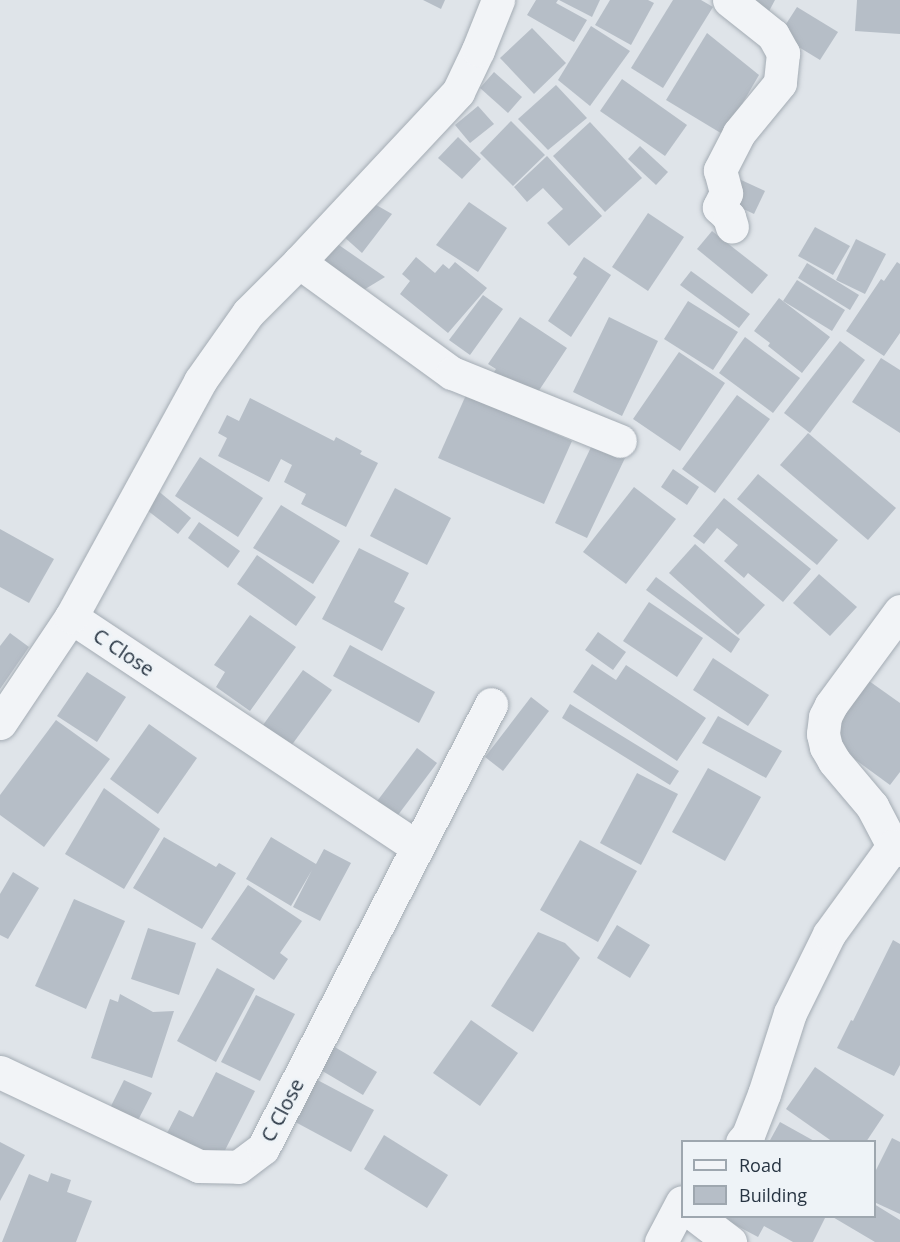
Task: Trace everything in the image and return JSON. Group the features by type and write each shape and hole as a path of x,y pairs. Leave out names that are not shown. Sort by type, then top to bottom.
{"street":[{"path":"0,723 71,617 200,381 248,313 299,262 458,92 498,0"},
{"path":"729,0 773,35 783,53 780,83 739,133 720,170 726,194 719,207 729,217 732,227"},
{"path":"299,262 452,373 620,441"},
{"path":"744,1140 748,1135 764,1094 790,1013 829,934 897,848 872,806 834,761 823,734 825,717 831,705 900,611"},
{"name":"C Close","path":"71,617 417,847"},
{"name":"C Close","path":"0,1072 199,1166 238,1167 263,1148 491,704"},
{"path":"661,1242 681,1213"},
{"path":"699,1218 730,1242"}],"building":[{"path":"423,0 445,0 441,9"},
{"path":"536,0 558,0 556,3 587,20 574,42 527,15"},
{"path":"559,0 600,0 592,17"},
{"path":"610,0 648,0 654,3 631,45 595,25"},
{"path":"673,0 701,0 713,7 663,88 631,68"},
{"path":"747,0 775,0 768,13"},
{"path":"857,0 900,0 900,34 855,31"},
{"path":"797,7 838,32 820,60 779,35"},
{"path":"591,26 630,51 590,106 558,80"},
{"path":"532,28 566,63 534,94 500,58"},
{"path":"707,33 759,75 724,135 666,100"},
{"path":"494,72 522,97 508,113 480,88"},
{"path":"622,79 687,125 665,156 600,111"},
{"path":"556,85 587,118 548,150 518,119"},
{"path":"478,106 494,124 470,143 455,125"},
{"path":"511,121 545,155 513,186 480,153"},
{"path":"590,122 642,178 605,212 553,156"},
{"path":"458,137 481,159 462,179 438,158"},
{"path":"640,146 668,172 656,185 628,159"},
{"path":"547,156 602,216 569,246 547,223 563,209 543,188 527,202 514,187"},
{"path":"739,179 765,191 754,214 729,202"},
{"path":"371,202 392,214 362,253 342,235"},
{"path":"469,202 507,228 478,272 436,245"},
{"path":"648,213 684,237 648,291 612,267"},
{"path":"815,227 850,246 833,275 798,256"},
{"path":"712,231 768,275 752,294 697,249"},
{"path":"856,239 886,254 865,294 836,280"},
{"path":"336,243 385,277 357,294 319,263"},
{"path":"416,257 435,273 443,264 449,269 455,262 487,288 448,333 400,294 410,281 402,274"},
{"path":"584,257 611,275 571,337 548,321 577,277 573,274"},
{"path":"897,262 900,264 900,333 884,356 846,331 881,279 884,281"},
{"path":"807,263 859,295 850,310 798,278"},
{"path":"691,271 750,314 739,328 680,285"},
{"path":"797,280 845,310 832,331 783,301"},
{"path":"483,295 503,309 470,355 449,340"},
{"path":"779,298 830,337 802,373 768,346 770,343 754,331"},
{"path":"688,301 738,332 713,370 664,339"},
{"path":"520,317 567,348 536,395 489,379 496,369 488,364"},
{"path":"609,317 658,341 622,416 573,392"},
{"path":"745,337 800,378 773,413 719,373"},
{"path":"840,341 865,360 810,433 784,413"},
{"path":"679,352 725,383 680,451 633,419"},
{"path":"881,358 900,370 900,433 852,402"},
{"path":"466,395 572,441 544,504 438,458"},
{"path":"737,395 770,419 715,493 682,469"},
{"path":"250,398 334,441 336,437 362,451 360,454 378,463 346,527 301,504 306,494 284,482 292,465 281,459 269,482 218,456 227,438 218,433 227,415 239,421"},
{"path":"808,433 896,508 868,540 780,465"},
{"path":"593,443 625,458 587,538 555,523"},
{"path":"200,457 263,498 238,537 175,496"},
{"path":"673,469 699,487 687,505 661,487"},
{"path":"758,474 838,540 817,565 737,499"},
{"path":"634,487 676,519 626,584 583,552"},
{"path":"395,488 451,518 427,565 370,536"},
{"path":"157,490 191,518 178,534 143,507"},
{"path":"724,498 811,569 783,602 748,573 744,578 724,561 738,545 717,528 704,544 693,536"},
{"path":"281,505 340,541 313,584 253,548"},
{"path":"199,522 240,551 228,568 188,538"},
{"path":"0,529 54,559 29,603 0,587"},
{"path":"695,544 765,605 738,635 669,573"},
{"path":"359,548 409,573 394,602 405,608 382,651 322,619"},
{"path":"257,555 316,597 296,626 237,584"},
{"path":"819,574 857,607 830,636 793,603"},
{"path":"656,577 740,639 731,653 646,590"},
{"path":"649,602 703,638 677,677 623,641"},
{"path":"250,615 296,647 250,711 216,687 225,672 214,665"},
{"path":"598,632 626,652 613,670 585,650"},
{"path":"10,633 29,647 0,689 0,646"},
{"path":"350,645 435,692 419,723 333,676"},
{"path":"713,658 769,695 748,726 693,690"},
{"path":"592,664 616,680 626,665 706,718 677,761 573,692"},
{"path":"303,670 332,690 291,746 263,725"},
{"path":"87,672 126,697 97,742 57,716"},
{"path":"869,681 900,703 900,772 890,785 827,739"},
{"path":"531,697 549,711 503,771 485,757"},
{"path":"570,704 679,771 670,785 562,718"},
{"path":"718,716 782,751 766,778 702,743"},
{"path":"56,720 110,759 44,847 0,815 0,795"},
{"path":"149,724 197,758 158,814 110,779"},
{"path":"417,748 437,763 395,819 375,804"},
{"path":"708,768 761,797 725,861 672,832"},
{"path":"637,773 678,794 641,865 600,843"},
{"path":"104,788 160,829 124,889 65,854"},
{"path":"164,837 216,867 219,863 236,873 202,929 133,888"},
{"path":"271,837 316,864 324,849 351,863 320,921 293,907 312,870 291,906 246,879"},
{"path":"580,840 637,871 598,942 540,910"},
{"path":"13,872 39,888 8,939 0,935 0,894"},
{"path":"248,885 302,921 280,953 288,959 274,980 211,939"},
{"path":"74,899 125,921 86,1009 35,986"},
{"path":"617,925 650,945 630,978 597,958"},
{"path":"148,928 196,943 179,995 131,979"},
{"path":"538,932 565,943 580,958 533,1032 491,1006"},
{"path":"893,940 900,944 900,1065 894,1076 837,1048"},
{"path":"217,968 255,989 216,1062 177,1041"},
{"path":"120,994 153,1012 174,1011 152,1078 91,1058 110,999 118,1002"},
{"path":"256,995 295,1014 260,1081 221,1062"},
{"path":"471,1020 518,1053 480,1106 433,1073"},
{"path":"333,1046 377,1072 363,1095 319,1069"},
{"path":"815,1067 884,1115 867,1140 830,1140 786,1109"},
{"path":"216,1072 255,1091 217,1166 164,1139 179,1110 193,1117"},
{"path":"308,1075 374,1110 351,1152 286,1117"},
{"path":"124,1080 152,1093 133,1130 106,1116"},
{"path":"780,1122 812,1140 770,1140"},
{"path":"384,1135 448,1175 427,1208 364,1169"},
{"path":"892,1138 900,1142 900,1214 876,1203 876,1170"},
{"path":"0,1142 25,1155 0,1201"},
{"path":"51,1173 71,1180 67,1192 92,1201 76,1242 2,1242 29,1174 48,1182"},
{"path":"876,1205 900,1220 900,1242 875,1242 834,1218 876,1218"},
{"path":"727,1218 825,1218 813,1242 793,1242 764,1226 758,1237 726,1220"}]}
